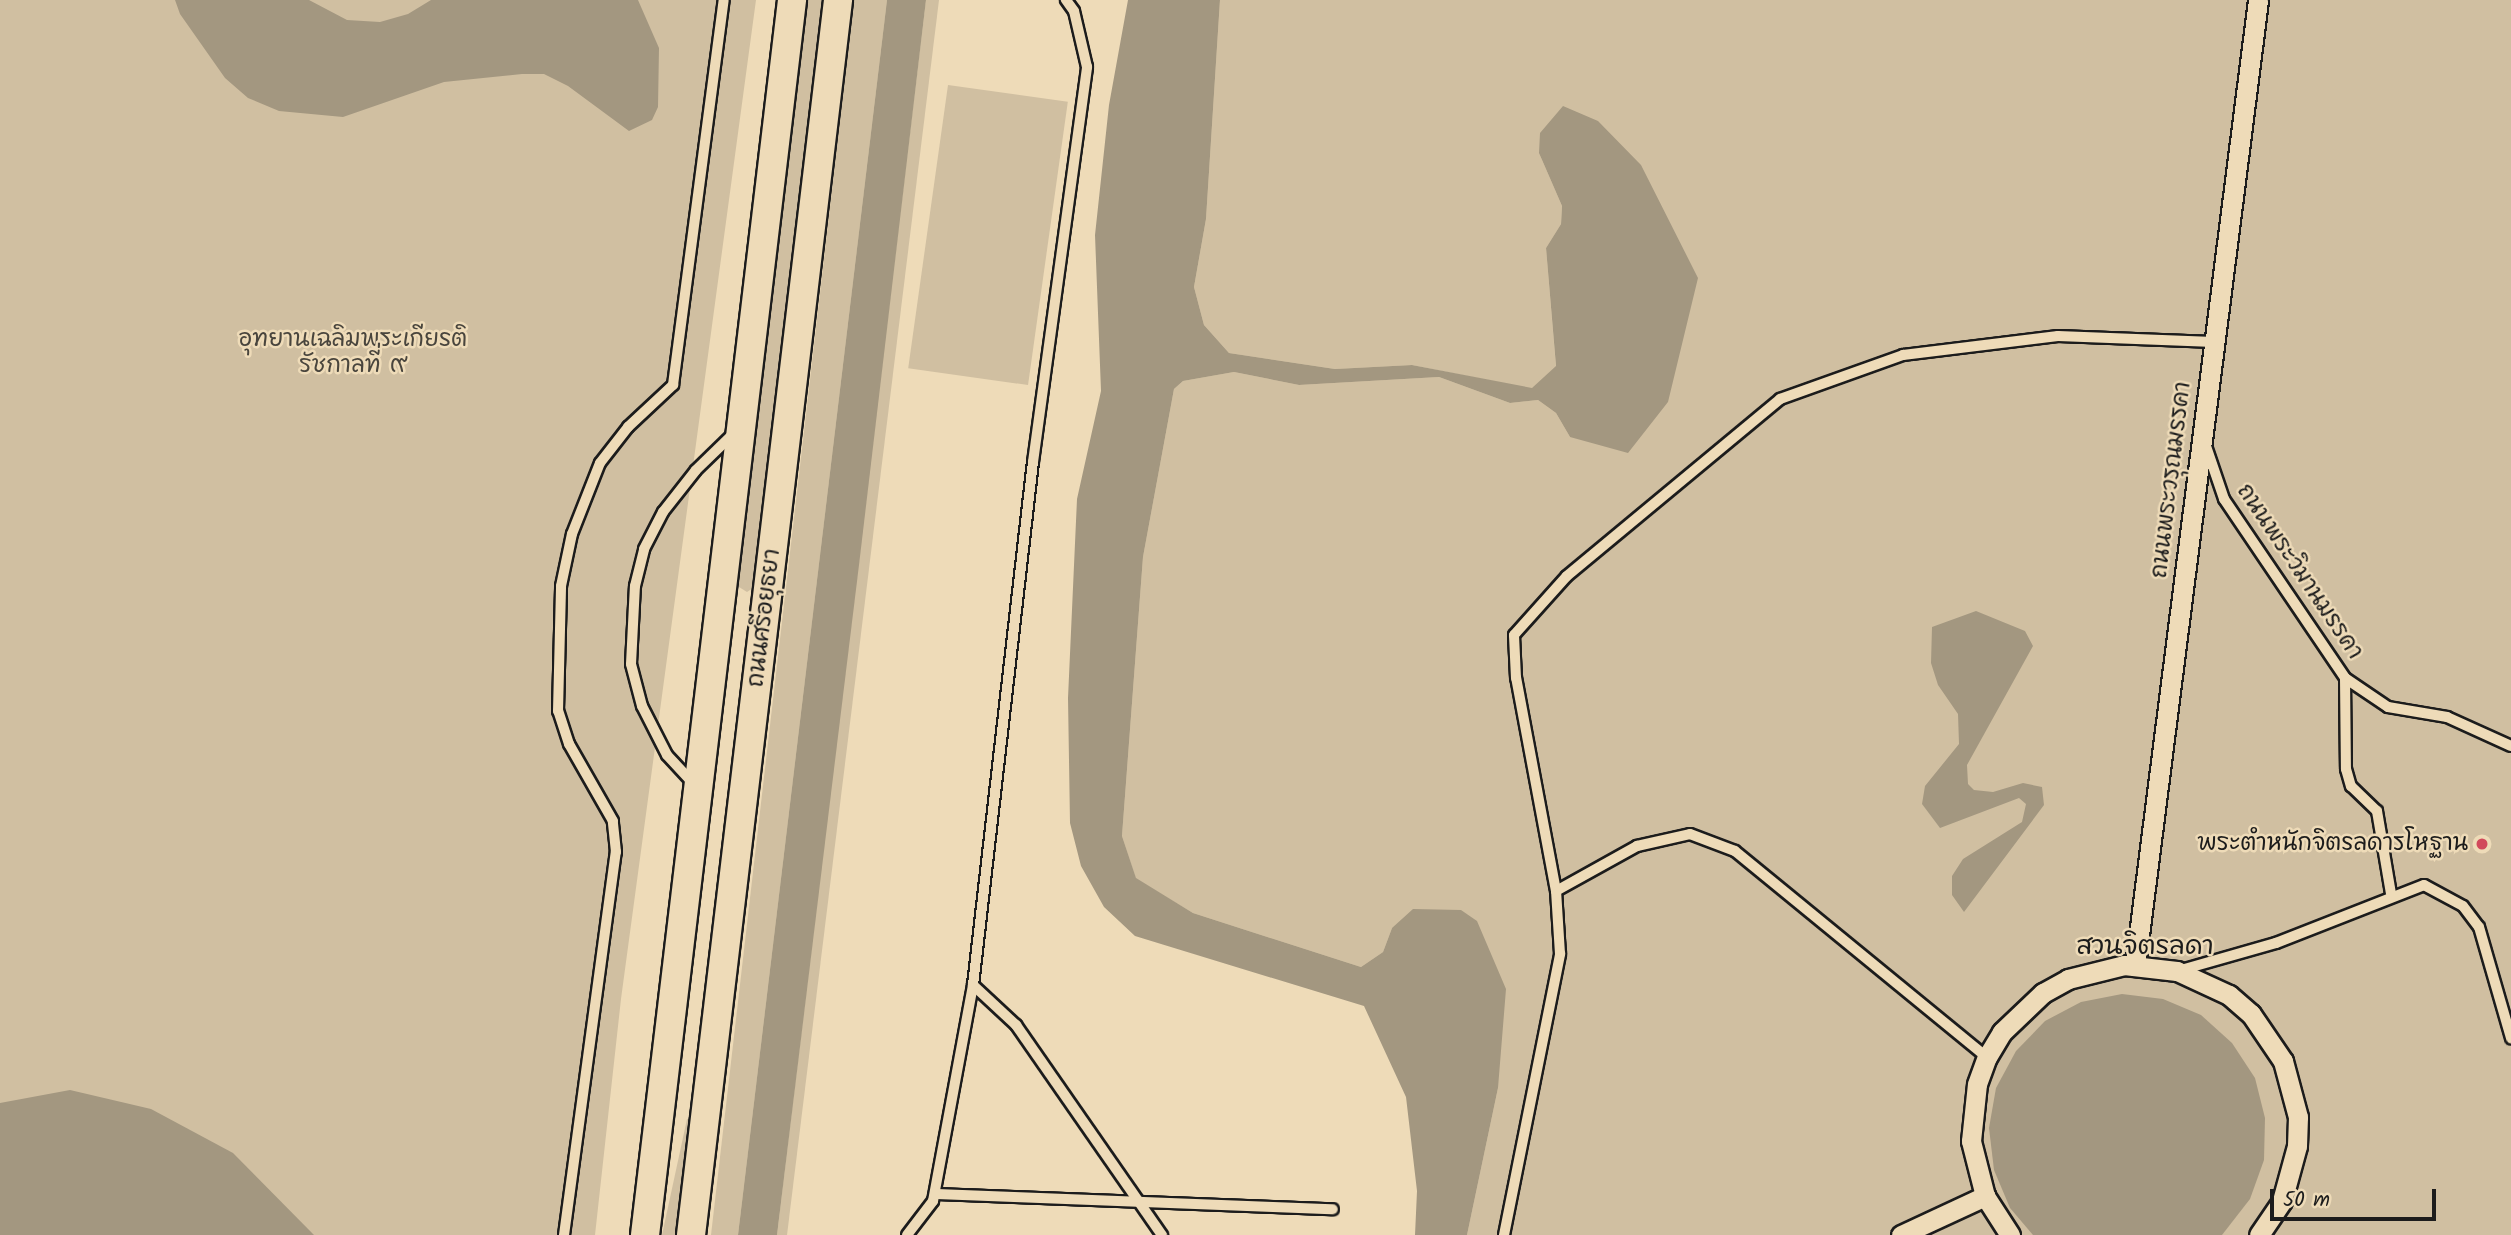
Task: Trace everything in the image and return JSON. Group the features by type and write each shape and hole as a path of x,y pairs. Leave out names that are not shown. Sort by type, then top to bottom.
{"main road":[{"name":"ถนนศรีอยุธยา","path":"645,1235 792,0"},
{"name":"ถนนศรีอยุธยา","path":"691,1235 838,0"},
{"path":"718,620 764,626"}],"street":[{"name":"ถนนพระวรุณมรรคา","path":"2135,966 2258,0"},
{"path":"2010,1235 1985,1196 1971,1141 1977,1084 1987,1057 2008,1025 2043,993 2095,970 2135,966 2177,971 2229,995 2250,1014 2283,1061 2293,1089 2298,1117 2292,1174 2282,1201 2259,1235"},
{"path":"1901,1235 1985,1196"}],"lane":[{"path":"564,1235 616,852 613,821 569,744 558,711 561,586 572,534 600,463 628,427 673,385 724,0"},
{"path":"907,1235 935,1194 973,985 1033,462 1087,67 1074,11 1066,0"},
{"path":"1504,1235 1560,954 1556,891 1516,678 1514,635 1567,576 1780,399 1903,355 2058,336 2214,342"},
{"path":"698,789 667,755 642,706 632,664 635,586 644,550 663,512 696,470 741,427"},
{"name":"ถนนพระวิมานมรรคา","path":"2203,436 2224,499 2346,678 2388,706 2447,718 2511,746"},
{"path":"2346,678 2346,769 2351,786 2378,811 2391,894"},
{"path":"1556,891 1637,846 1690,834 1735,851 1987,1057"},
{"path":"2177,971 2276,943 2391,894 2424,885 2463,906 2479,927 2511,1038"},
{"path":"973,985 1016,1025 1162,1235"},
{"path":"935,1194 1333,1209"}],"green space":[{"name":"อุทยานเฉลิมพระเกียรติ รัชกาลที่ ๙","path":"0,0 756,0 621,999 595,1235 0,1235"},
{"path":"808,0 825,0 756,586 747,592 739,587 739,580"},
{"path":"854,0 887,0 738,1235 711,1235"},
{"path":"926,0 939,0 787,1235 777,1235"},
{"path":"1220,0 2511,0 2511,1235 1467,1235 1498,1088 1392,928 1383,952 1361,967 1193,913 1136,879 1122,836 1143,557 1174,389 1183,381 1234,372 1299,385 1439,377 1510,403 1538,400 1556,413 1570,437 1668,402 1539,153 1562,206 1561,224 1546,248 1556,367 1532,389 1412,365 1335,369 1229,353 1204,325 1194,287 1206,219"},
{"path":"948,85 1068,102 1028,385 908,368"},
{"path":"687,1119 695,1121 681,1235 662,1235"}],"shaded area":[{"path":"175,0 309,0 347,20 380,22 408,14 431,0 638,0 659,48 658,107 652,120 629,131 568,86 544,74 522,74 444,82 343,117 279,111 248,98 225,78 180,14"},
{"path":"887,0 926,0 859,565 777,1235 738,1235"},
{"path":"1128,0 1220,0 1206,219 1194,287 1204,325 1229,353 1335,369 1412,365 1532,388 1556,366 1546,248 1561,224 1562,206 1539,153 1540,133 1563,106 1598,121 1641,165 1698,278 1668,402 1628,453 1570,437 1556,413 1538,400 1510,403 1439,377 1299,385 1234,372 1183,381 1174,389 1143,557 1122,836 1136,878 1193,913 1361,967 1383,952 1392,928 1413,909 1461,910 1477,921 1506,989 1498,1088 1467,1235 1415,1235 1417,1191 1406,1097 1364,1006 1135,936 1104,907 1081,866 1070,823 1068,698 1077,499 1101,391 1095,235 1109,105"},
{"path":"1976,611 2025,631 2033,646 1967,765 1968,784 1974,790 1993,792 2023,783 2042,787 2044,805 1964,912 1952,895 1952,876 1963,859 2022,822 2026,804 2019,798 1940,828 1922,804 1925,786 1959,744 1958,714 1938,685 1931,663 1932,627"},
{"path":"2122,994 2163,999 2201,1015 2232,1043 2255,1078 2265,1118 2264,1160 2250,1199 2222,1235 2033,1235 2010,1208 1994,1170 1989,1128 1996,1088 2016,1051 2045,1021 2081,1002"},
{"path":"70,1090 151,1109 233,1153 314,1235 0,1235 0,1103"}],"place":[{"name":"พระตำหนักจิตรลดารโหฐาน","path":"2482,844"}],"district":[{"name":"สวนจิตรลดา","path":"2145,948"}]}
